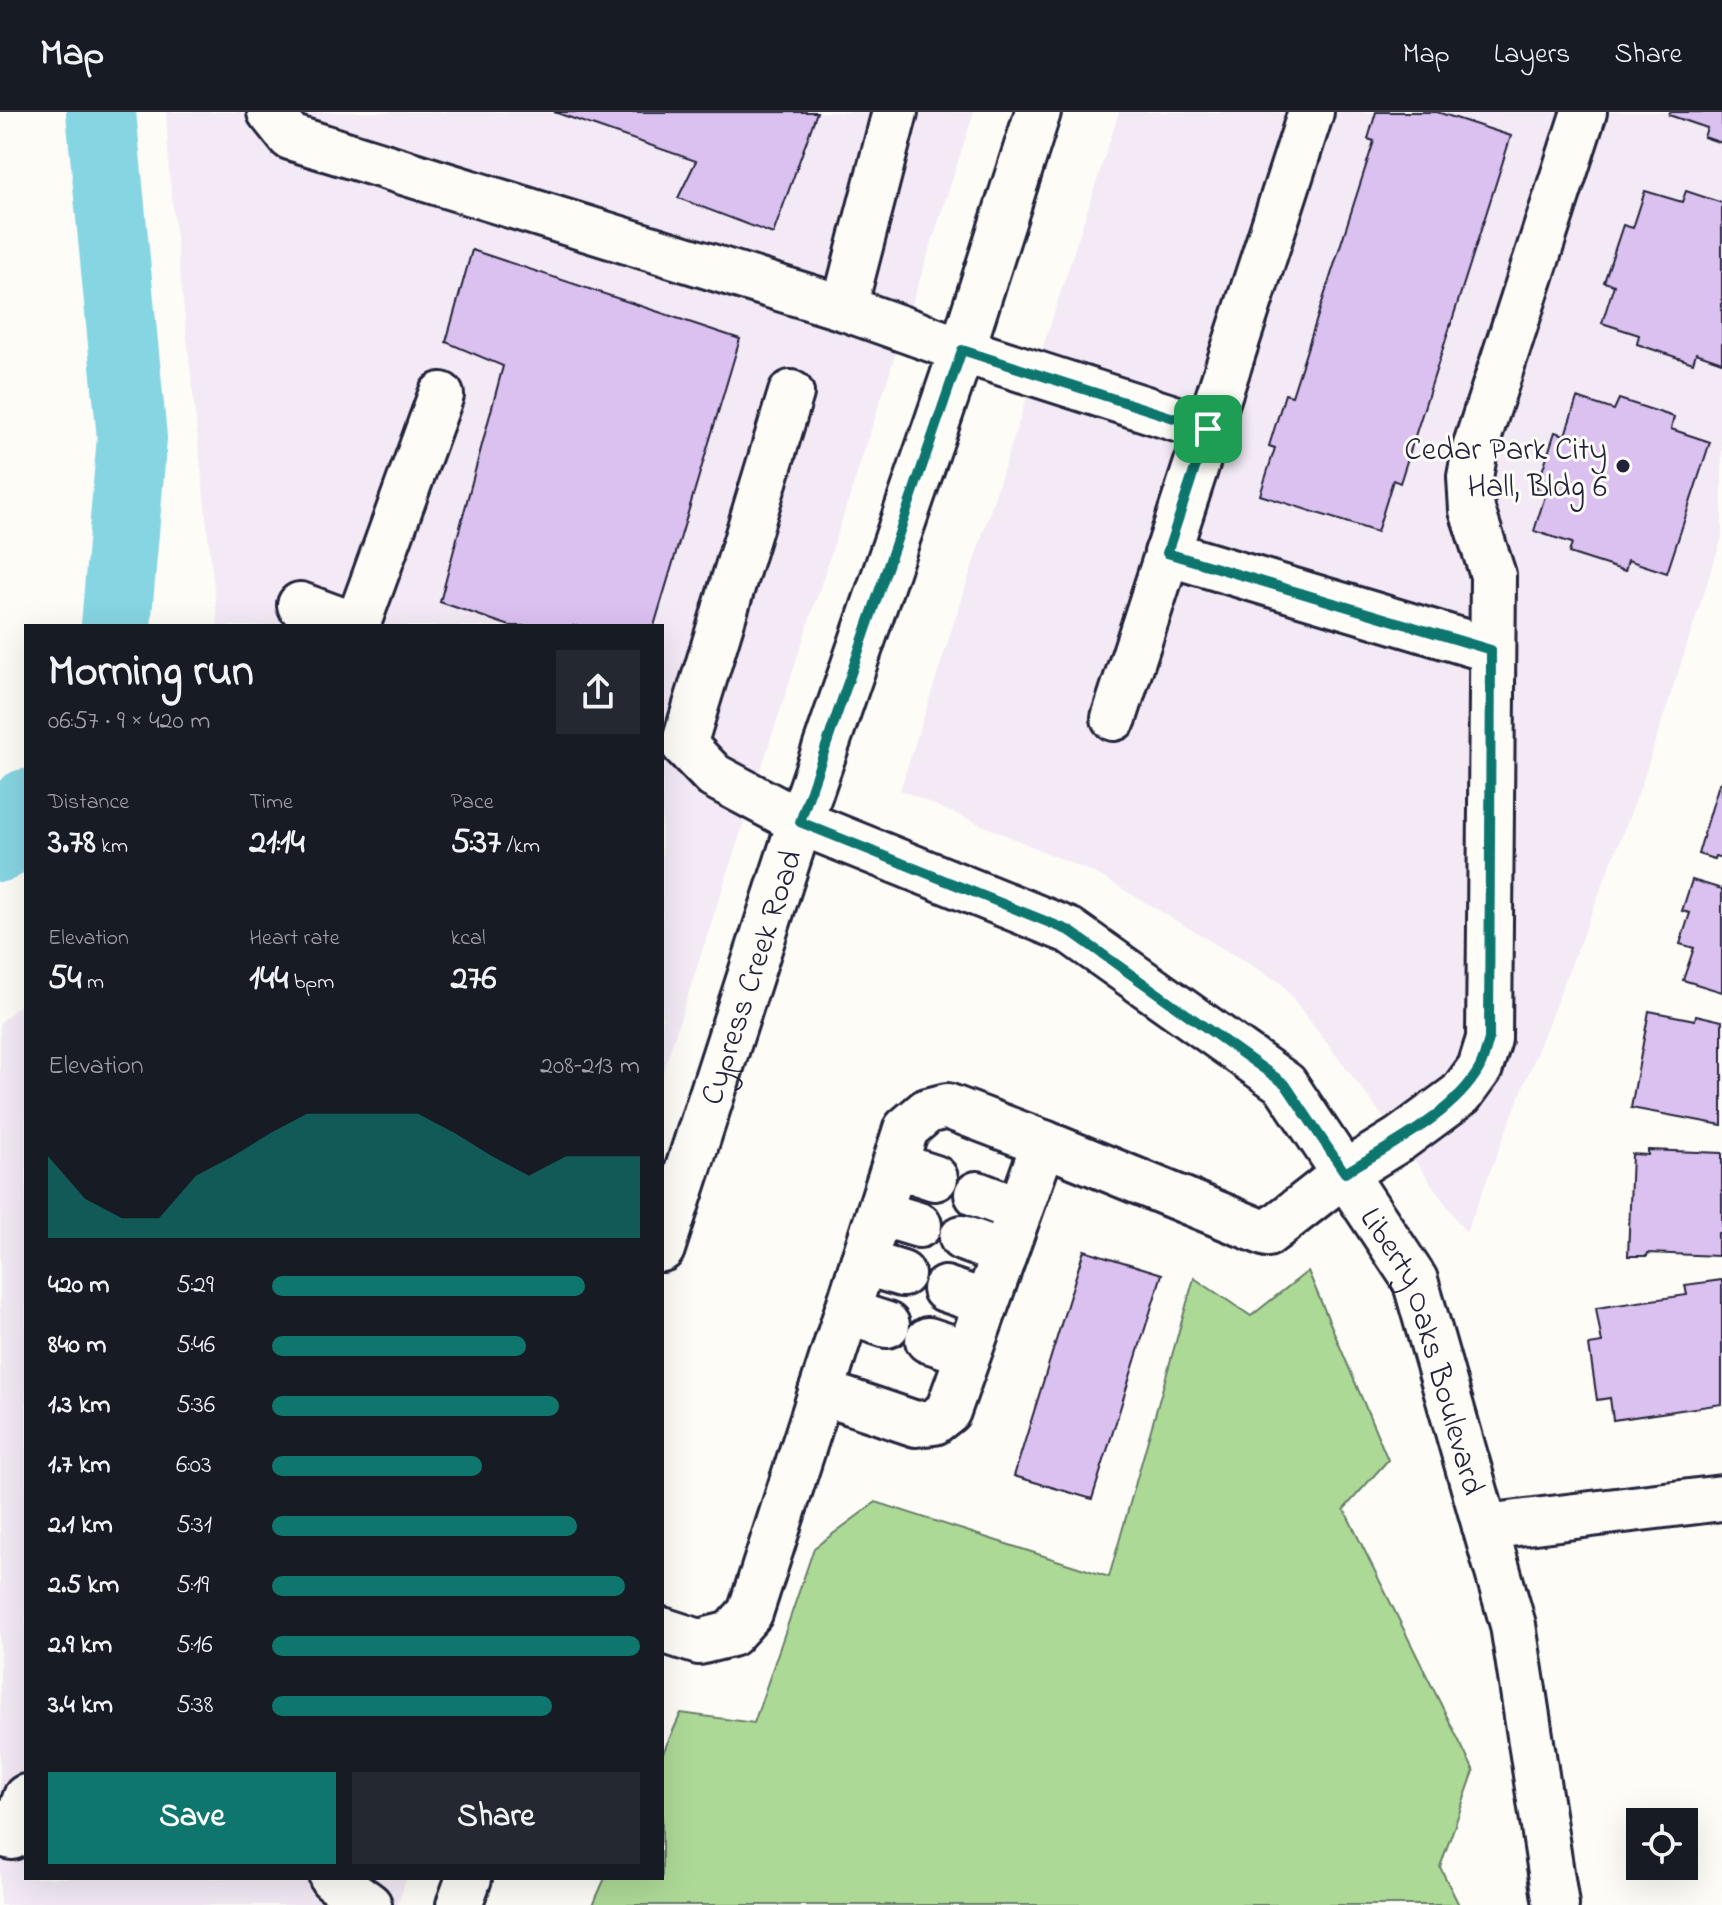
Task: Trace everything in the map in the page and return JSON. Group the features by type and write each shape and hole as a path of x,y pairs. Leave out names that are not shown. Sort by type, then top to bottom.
{"street":[{"path":"270,112 290,137 844,308 962,350 1208,429"},
{"path":"844,308 895,112"},
{"name":"Cypress Creek Road","path":"664,1243 800,822 962,350 1038,112"},
{"path":"1114,718 1311,112"},
{"path":"664,1631 699,1642 731,1634 750,1613 821,1392 867,1318 899,1219 895,1165 906,1129 927,1111 947,1106 1267,1234 1345,1173 1400,1139 1461,1094 1480,1068 1489,1039 1493,575 1472,510 1470,477 1476,445 1584,112"},
{"path":"673,741 791,393"},
{"path":"358,624 441,395"},
{"path":"1167,553 1491,650"},
{"path":"300,605 352,624"},
{"name":"Liberty Oaks Boulevard","path":"673,741 714,776 800,822 1070,931 1285,1084 1415,1280 1513,1625 1556,1905"},
{"path":"821,1392 916,1424 934,1422 948,1411 948,1346 986,1303 1044,1143"},
{"path":"895,1165 935,1178"},
{"path":"977,1194 1019,1210"},
{"path":"962,1238 1004,1253"},
{"path":"945,1289 986,1303"},
{"path":"1485,1527 1722,1498"},
{"path":"0,1834 12,1837 24,1803"},
{"path":"335,1880 369,1905"},
{"path":"459,1905 468,1880"}],"shaded area":[{"path":"166,112 974,112 664,1069 664,624 218,624 169,172"},
{"path":"1119,112 1722,112 1722,537 1640,789 1466,1233 1400,1139 1281,983 1101,876 900,790"},
{"path":"24,1002 24,1880 405,1880 398,1905 0,1905 0,1023"}],"green space":[{"path":"1308,1271 1388,1460 1344,1509 1474,1771 1440,1867 1459,1905 593,1905 604,1880 664,1880 664,1751 681,1713 754,1723 814,1548 876,1502 1109,1577 1194,1278 1251,1316"}],"building":[{"path":"554,112 817,112 773,234 678,198 696,161"},
{"path":"1376,112 1437,112 1511,136 1400,483 1393,480 1377,532 1260,495 1275,448 1269,446 1285,394 1292,396 1374,141 1368,139"},
{"path":"1670,112 1722,112 1722,143 1704,137 1707,128 1669,115"},
{"path":"1645,191 1682,202 1686,191 1722,203 1722,362 1696,353 1693,363 1637,344 1639,335 1602,323 1614,285 1604,282 1623,225 1633,228"},
{"path":"472,250 740,339 655,624 504,624 440,602 503,366 446,342"},
{"name":"Cedar Park City Hall, Bldg 6","path":"1577,398 1614,410 1619,399 1674,417 1671,429 1710,442 1667,573 1628,560 1625,571 1569,553 1572,543 1534,531 1546,493 1536,490 1555,432 1565,435"},
{"path":"1722,782 1722,858 1715,856 1714,859 1698,854"},
{"path":"1692,880 1722,889 1722,992 1683,980 1694,948 1680,944 1690,913 1682,911"},
{"path":"1649,1011 1695,1020 1696,1015 1722,1021 1722,1125 1631,1108"},
{"path":"1648,1150 1722,1153 1722,1233 1718,1233 1718,1256 1648,1253 1647,1256 1628,1256 1632,1154 1648,1155"},
{"path":"1084,1250 1162,1274 1092,1499 1014,1476"},
{"path":"1722,1280 1722,1404 1613,1420 1610,1398 1597,1400 1589,1345 1602,1343 1596,1308 1687,1295 1685,1285"}],"waterway":[{"path":"101,112 132,438 116,624"},
{"path":"0,847 24,807"}],"place":[{"name":"Cedar Park City Hall, Bldg 6","path":"1623,466"}],"route":[{"path":"962,350 1208,429 1167,553 1491,650 1489,1039 1480,1068 1461,1094 1400,1139 1345,1173 1285,1084 1070,931 800,822 962,350"}]}
